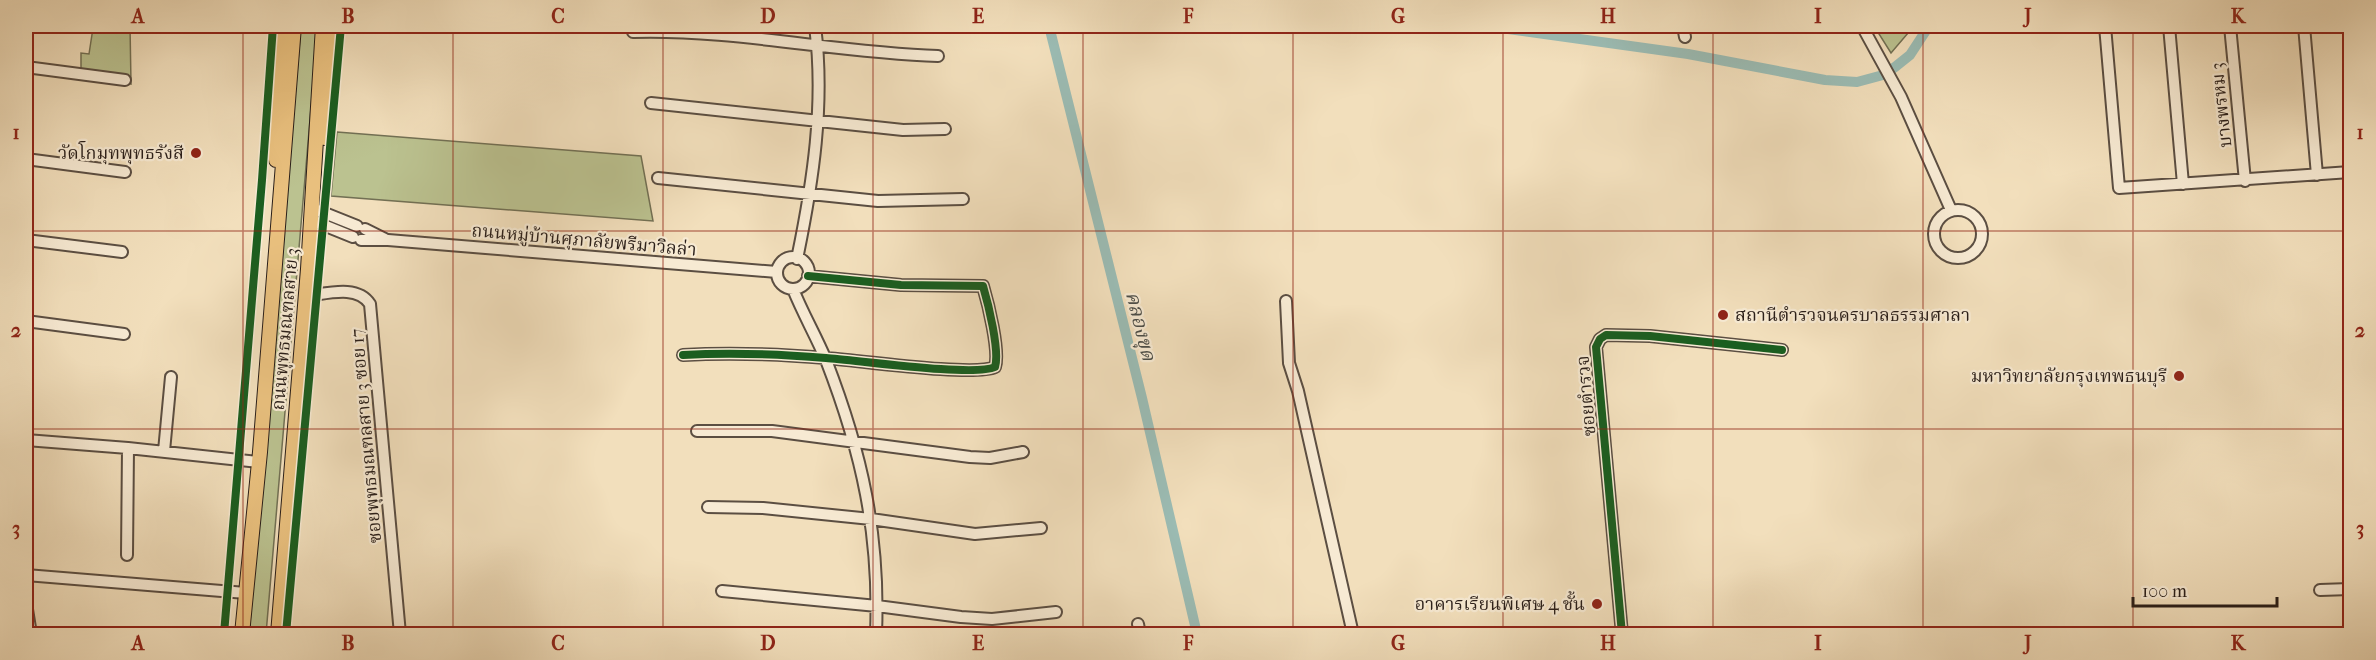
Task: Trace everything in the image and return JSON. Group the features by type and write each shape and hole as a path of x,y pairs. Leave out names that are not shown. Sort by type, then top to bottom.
{"main road":[{"path":"280,26 275,147 280,195"},
{"name":"ถนนพุทธมณฑลสาย 3","path":"242,634 259,462 294,26"},
{"name":"ถนนพุทธมณฑลสาย 3","path":"278,634 328,26"}],"street":[{"path":"797,259 810,195 818,121 816,26"},
{"path":"1683,26 1685,38"},
{"path":"1862,26 1902,97 1951,210"},
{"path":"2105,26 2119,188 2350,172"},
{"path":"2169,26 2183,184"},
{"name":"บางพรหม 3","path":"2230,26 2245,181"},
{"path":"2304,26 2318,175"},
{"path":"633,32 672,31 897,55 938,56"},
{"path":"26,67 125,80"},
{"path":"651,104 903,130 945,129"},
{"path":"26,159 125,172"},
{"path":"658,178 878,201 963,200"},
{"path":"312,208 388,240"},
{"path":"312,208 340,232 344,220"},
{"path":"1951,210 1968,211 1982,225 1982,238 1978,248 1965,257 1949,256 1942,252 1935,240 1936,224 1951,210"},
{"name":"ถนนหมู่บ้านศุภาลัยพรีมาวิลล่า","path":"340,232 357,239 777,272"},
{"path":"26,240 122,252"},
{"path":"797,259 807,267 808,276 802,286 793,289 781,284 777,272 784,260 797,259"},
{"path":"683,355 742,352 825,357 947,369 993,369 997,362 983,286 901,285 808,276"},
{"path":"793,289 825,357 855,441 871,519 877,606 876,634"},
{"name":"ซอยพุทธมณฑลสาย 3 ซอย 17","path":"306,296 353,292 362,294 370,304 400,634"},
{"path":"1286,301 1289,363 1298,391 1353,634"},
{"path":"26,321 124,334"},
{"name":"ซอยตำรวจ","path":"1622,634 1596,347 1599,339 1606,336 1650,336 1782,350"},
{"path":"164,451 171,377"},
{"path":"696,431 772,431 970,457 990,458 1023,452"},
{"path":"26,440 164,451 259,462"},
{"path":"127,555 128,448"},
{"path":"708,507 763,508 871,519 975,534 1041,528"},
{"path":"26,575 246,593"},
{"path":"2320,590 2350,589"},
{"path":"722,591 992,619 1056,612"},
{"path":"26,603 31,634"}],"green space":[{"path":"80,26 130,26 131,84 81,69 81,53 89,54 93,28"},
{"path":"301,26 318,26 266,634 249,634"},
{"path":"1874,26 1914,26 1891,53"},
{"path":"337,132 641,156 653,221 331,196"}],"waterway":[{"name":"คลองขุด","path":"1049,26 1142,398 1197,634"},
{"path":"1486,26 1688,54 1825,80 1857,82 1883,75 1895,67 1910,55 1929,26"}],"cycle path":[{"path":"224,634 273,26"},
{"path":"286,634 341,26"},
{"path":"683,355 790,355 964,370 983,370 995,367 995,339 983,286 901,285 808,276"},
{"path":"1622,634 1596,347 1600,339 1606,335 1650,336 1782,350"}],"place":[{"name":"วัดโกมุทพุทธรังสี","path":"196,153"},
{"name":"สถานีตำรวจนครบาลธรรมศาลา","path":"1723,315"},
{"name":"มหาวิทยาลัยกรุงเทพธนบุรี","path":"2179,376"},
{"name":"อาคารเรียนพิเศษ 4 ชั้น","path":"1597,604"}]}
